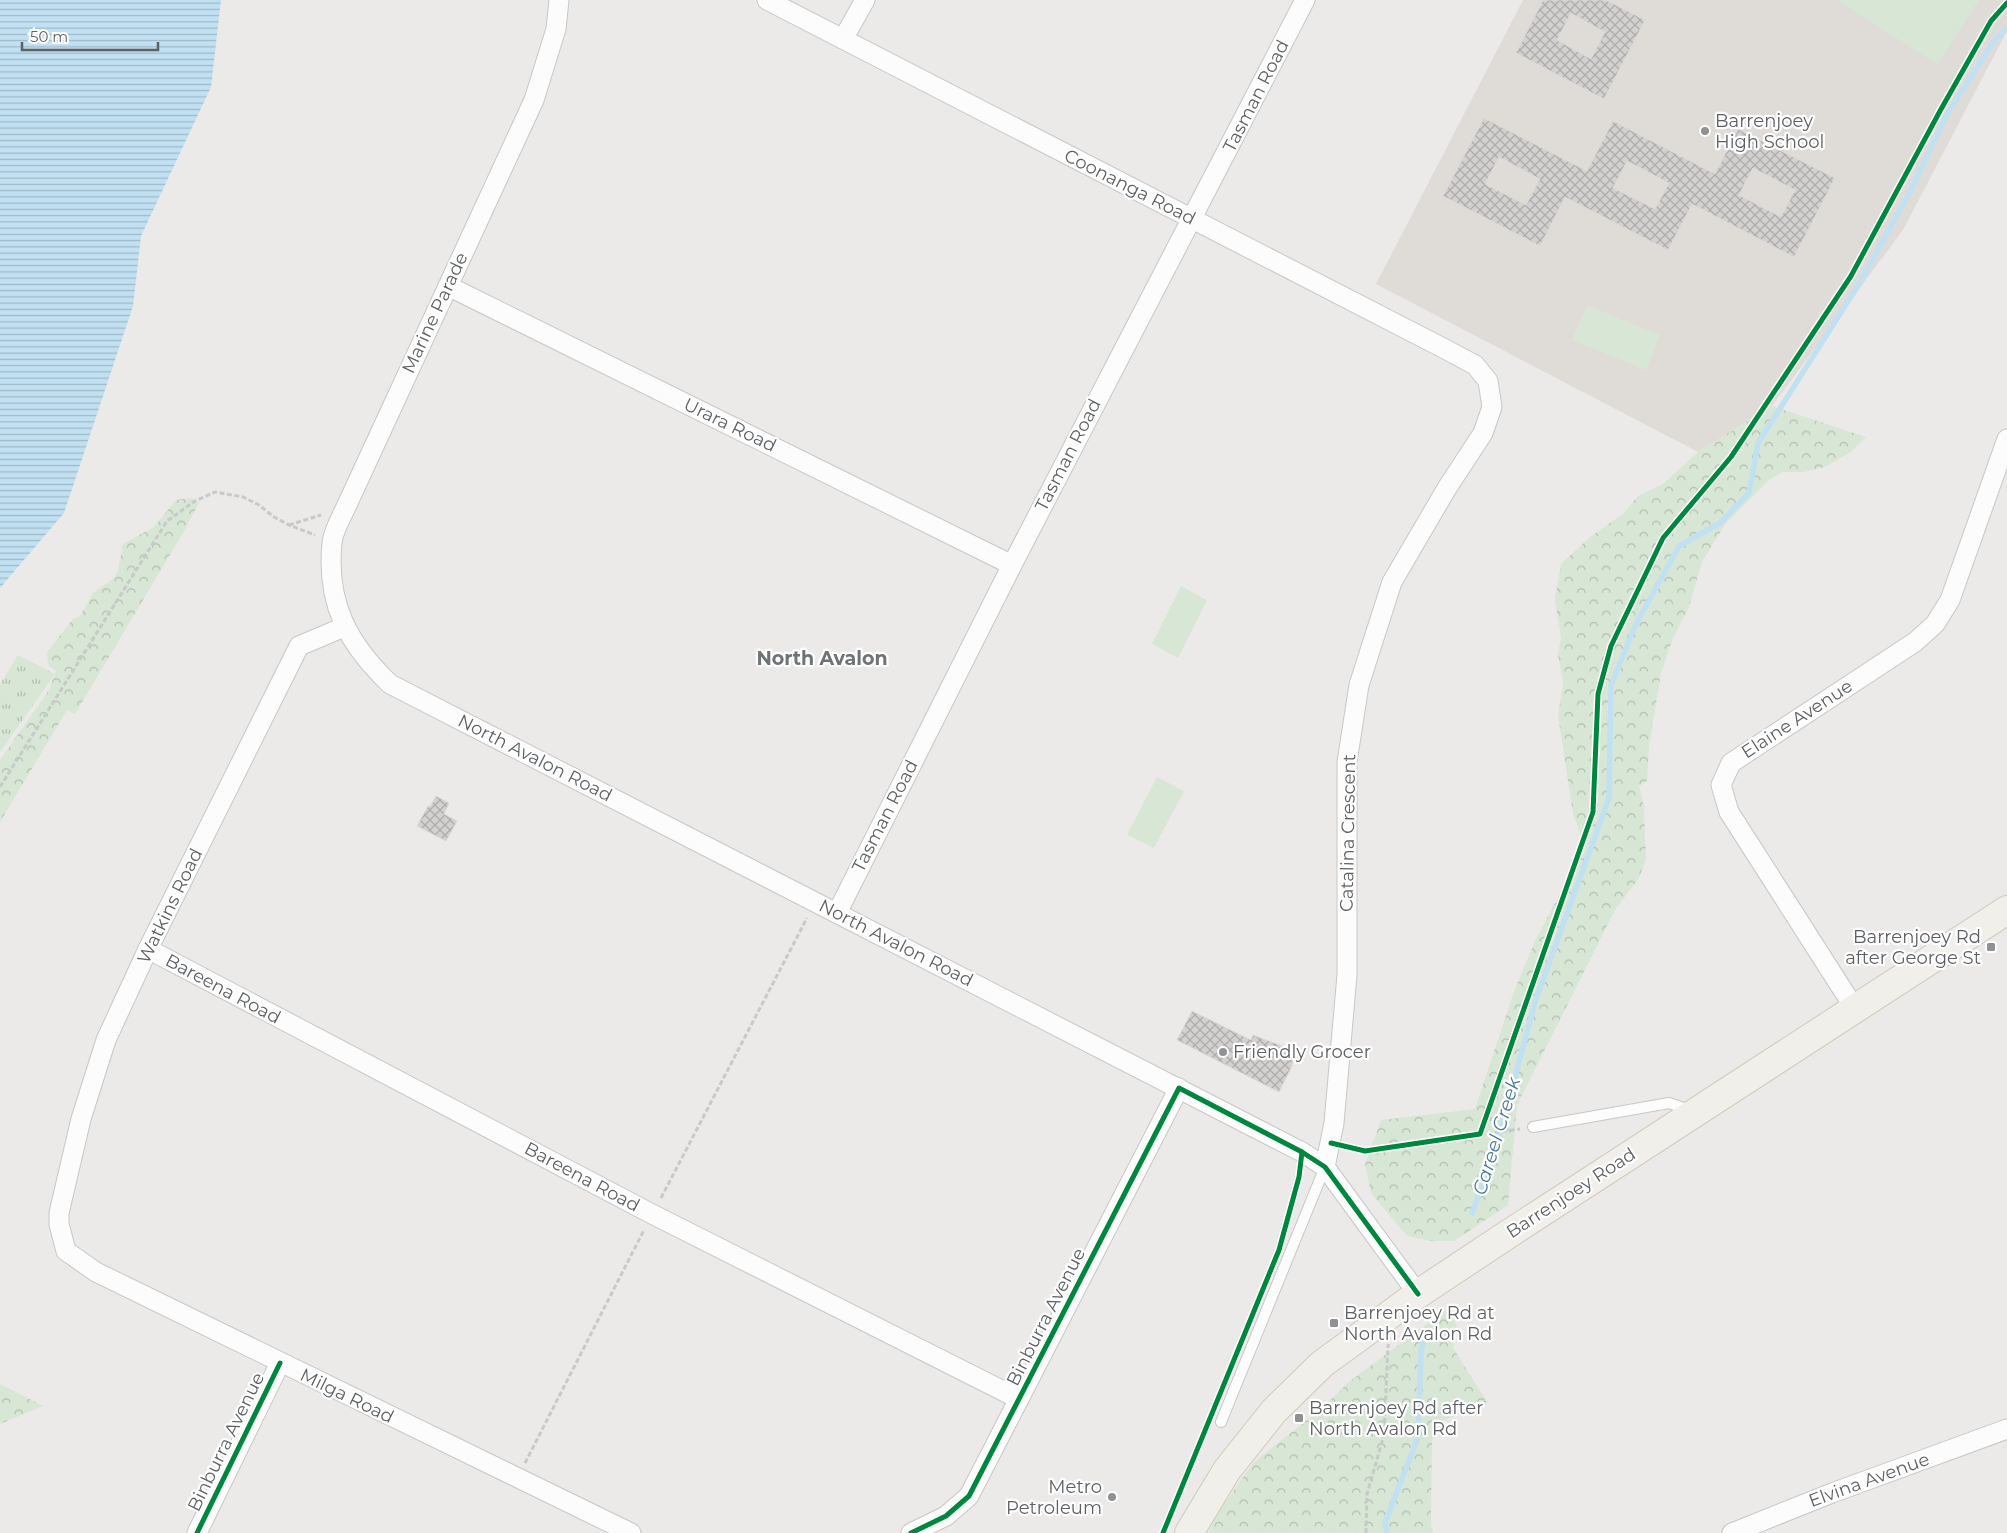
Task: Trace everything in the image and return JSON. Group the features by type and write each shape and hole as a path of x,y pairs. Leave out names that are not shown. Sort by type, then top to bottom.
{"main road":[{"name":"Barrenjoey Road","path":"1189,1533 1227,1470 1274,1411 1322,1364 1418,1294 2007,910"}],"street":[{"name":"Marine Parade","path":"344,627 332,589 332,541 534,100 556,29 560,0"},
{"name":"Coonanga Road","path":"767,0 1192,220 1445,348 1475,365 1488,381"},
{"path":"843,39 865,0"},
{"name":"Tasman Road","path":"837,913 1012,565 1305,0"},
{"name":"Urara Road","path":"448,286 1012,565"},
{"name":"Catalina Crescent","path":"1325,1167 1334,1124 1347,975 1347,762 1358,685 1392,582 1447,488 1482,433 1492,408 1488,381"},
{"name":"Elaine Avenue","path":"1855,1009 1729,812 1721,785 1731,762 1915,642 1935,624 1950,600 1999,490 2007,439"},
{"name":"North Avalon Road","path":"344,627 370,664 390,684 1302,1152 1325,1167 1418,1294"},
{"name":"Watkins Road","path":"58,1224 63,1189 81,1119 106,1040 148,949 299,646 344,627"},
{"name":"Bareena Road","path":"148,949 652,1214 1019,1399"},
{"name":"Binburra Avenue","path":"911,1533 946,1516 969,1496 1179,1088"},
{"name":"Milga Road","path":"58,1224 66,1251 96,1272 630,1533"},
{"name":"Binburra Avenue","path":"197,1533 280,1363"},
{"name":"Elvina Avenue","path":"1732,1533 1832,1493 2007,1429"}],"lane":[{"path":"1533,1127 1669,1102 1696,1112"},
{"path":"1221,1422 1325,1167"}],"path":[{"path":"0,787 167,521 195,501 215,492 243,496 289,525 332,541"},
{"path":"289,525 346,507"},
{"path":"517,1478 652,1214 816,902"},
{"path":"1480,1134 1482,1127"},
{"path":"1470,1136 1512,1130"},
{"path":"1366,1533 1368,1494 1384,1435 1388,1346 1394,1339"}],"shaded area":[{"name":"Barrenjoey High School","path":"1523,0 2007,0 2007,31 1903,230 1772,406 1698,452 1376,284"}],"green space":[{"path":"1837,0 1979,0 1937,64"},
{"path":"1587,305 1660,335 1646,370 1572,340"},
{"path":"1772,406 1866,437 1851,452 1825,467 1804,472 1783,472 1769,480 1726,523 1702,562 1689,607 1673,638 1661,673 1649,747 1647,781 1639,786 1644,807 1646,859 1639,878 1615,910 1517,1105 1508,1205 1454,1241 1430,1241 1407,1236 1371,1193 1365,1164 1381,1120 1475,1109 1513,994 1535,941 1585,846 1573,814 1558,715 1563,683 1558,654 1561,638 1555,599 1561,564 1590,537 1624,513 1638,496 1663,484 1698,452"},
{"path":"192,498 199,503 183,533 75,714 67,710 0,822 0,760 49,690 56,671 48,665 47,652 73,619 80,616 93,593 114,578 118,571 123,544 154,527 176,500"},
{"path":"1181,586 1207,600 1178,658 1152,644"},
{"path":"18,655 55,674 0,752 0,684"},
{"path":"1157,777 1184,791 1154,848 1127,835"},
{"path":"1448,1308 1457,1326 1453,1348 1488,1403 1438,1423 1432,1442 1431,1525 1433,1533 1208,1533 1217,1514 1254,1462 1322,1408 1350,1381"},
{"path":"0,1384 43,1406 0,1424"}],"water":[{"path":"0,0 221,0 211,87 141,236 133,306 64,513 0,588"}],"building":[{"path":"1543,0 1606,0 1645,20 1604,99 1516,53","holes":["1571,13 1605,32 1591,59 1557,40"]},
{"path":"1484,118 1587,171 1613,121 1715,174 1738,129 1835,178 1794,257 1692,204 1668,250 1565,197 1540,246 1443,196","holes":["1499,157 1540,179 1526,205 1485,184","1627,161 1669,183 1655,209 1613,188","1753,168 1795,190 1781,217 1739,195"]},
{"path":"436,796 449,803 444,814 457,821 446,841 417,826"},
{"path":"1192,1011 1251,1040 1253,1035 1293,1050 1292,1066 1279,1092 1177,1040"}],"waterway":[{"name":"Careel Creek","path":"1472,1213 1494,1154 1536,999 1609,798 1611,685 1636,624 1679,546 1720,523 1749,493 1758,443 1859,284 1911,190 1946,116 1993,42 2007,28"},
{"name":"Careel Creek","path":"1387,1533 1385,1523 1418,1437 1421,1351 1426,1330"}],"cycle path":[{"path":"1331,1143 1365,1151 1480,1134 1593,812 1598,694 1611,646 1663,538 1731,457 1851,276 1991,21 2007,3"},
{"path":"911,1533 946,1516 969,1496 1179,1088 1302,1152 1325,1167 1418,1294"},
{"path":"1163,1533 1279,1250 1299,1177 1302,1152"},
{"path":"197,1533 280,1363"}],"place":[{"name":"Barrenjoey High School","path":"1705,131"},
{"name":"Barrenjoey Rd after George St","path":"1991,947"},
{"name":"Friendly Grocer","path":"1223,1052"},
{"name":"Barrenjoey Rd at North Avalon Rd","path":"1334,1323"},
{"name":"Barrenjoey Rd after North Avalon Rd","path":"1299,1418"},
{"name":"Metro Petroleum","path":"1112,1497"}],"district":[{"name":"North Avalon","path":"822,658"}]}
